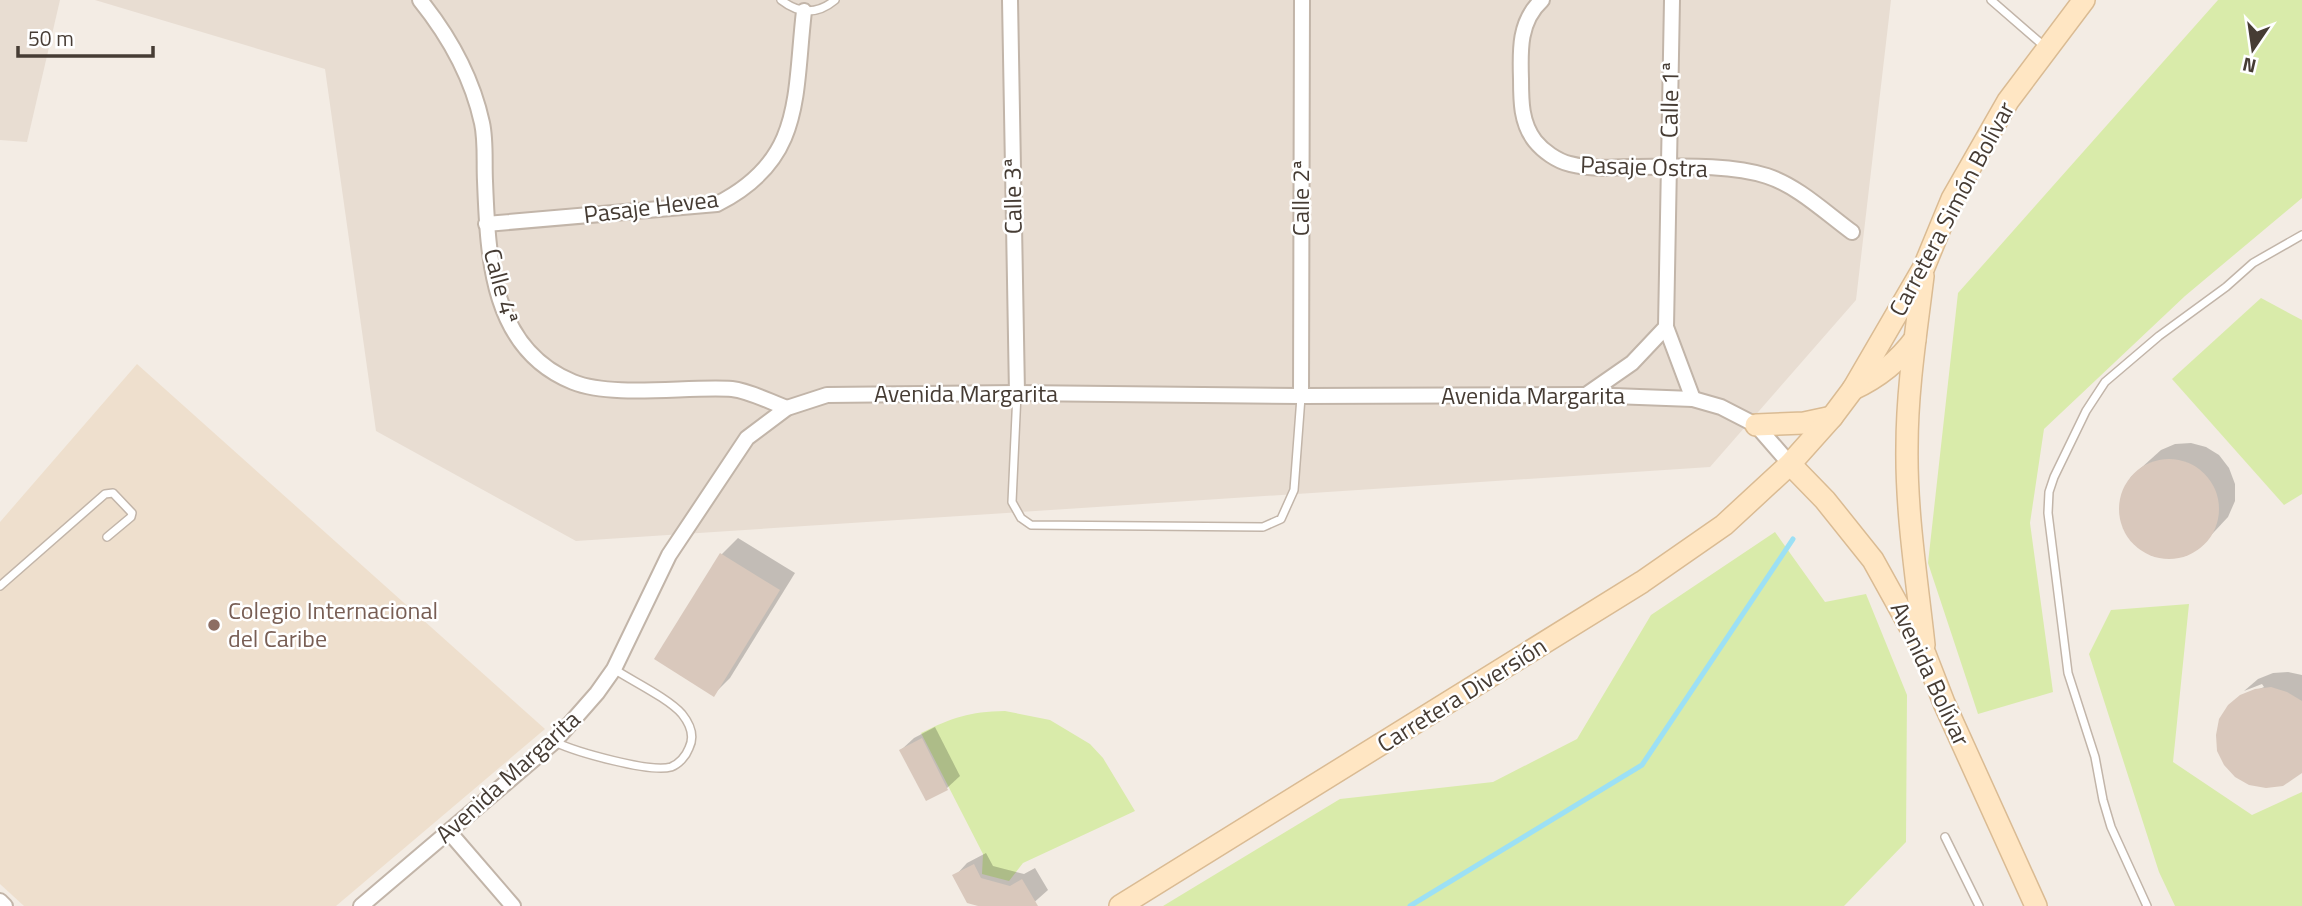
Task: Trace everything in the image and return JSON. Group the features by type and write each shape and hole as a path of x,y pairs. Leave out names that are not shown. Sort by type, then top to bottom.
{"main road":[{"name":"Carretera Simón Bolívar","path":"1790,464 1853,389 1924,267 1952,199 2008,102 2084,0"},
{"path":"1924,267 1908,407 1907,478 1925,654"},
{"name":"Carretera Simón Bolívar","path":"1853,389 1890,368 1915,339"},
{"path":"1756,425 1804,423 1832,417"},
{"name":"Avenida Bolívar","path":"1790,464 1825,500 1874,560 1925,654 1949,714 2036,906"},
{"name":"Carretera Diversión","path":"1120,906 1642,582 1724,525 1790,464"}],"street":[{"name":"Calle 4ª","path":"420,0 456,52 471,87 482,124 486,224 497,288 506,321 523,348 547,369 575,383 607,388 735,389 787,408"},
{"name":"Calle 3ª","path":"1010,0 1017,393"},
{"name":"Calle 2ª","path":"1301,396 1302,0"},
{"name":"Pasaje Ostra","path":"1542,0 1526,22 1521,40 1521,103 1525,123 1535,140 1549,155 1566,164 1588,168 1742,170 1769,176 1790,187 1852,232"},
{"name":"Calle 1ª","path":"1666,327 1672,0"},
{"name":"Pasaje Hevea","path":"486,224 717,204 739,193 771,163 785,140 792,116 804,12"},
{"path":"1586,395 1632,363 1666,327 1693,399"},
{"name":"Avenida Margarita","path":"361,906 554,742 597,693 614,669 669,555 747,438 787,408 827,395 1586,395 1693,399 1721,407 1756,425 1790,464"},
{"path":"450,833 513,906"},
{"path":"0,901 5,906"}],"lane":[{"path":"781,0 804,12 827,7 835,0"},
{"path":"1991,0 2047,49"},
{"path":"2147,906 2111,827 2095,757 2068,673 2048,513 2049,492 2093,400 2112,376 2159,336 2226,288 2253,263 2302,235"},
{"path":"1017,393 1012,502 1021,518 1031,525 1263,527 1281,519 1294,490 1301,396"},
{"path":"0,586 105,494 113,493 132,513 131,517 107,537"},
{"path":"554,742 577,751 658,769 673,766 681,760 692,741 692,730 679,710 614,669"},
{"path":"1945,837 1979,906"}],"shaded area":[{"path":"0,0 60,0 27,142 0,140"},
{"path":"95,0 1891,0 1856,300 1710,467 576,541 376,431 325,69"},
{"name":"Colegio Internacional del Caribe","path":"137,364 545,729 336,906 24,906 0,884 0,522"}],"green space":[{"path":"2218,0 2302,0 2302,198 2185,296 2044,429 2030,523 2053,692 1978,714 1928,563 1958,293"},
{"path":"2261,298 2302,320 2302,494 2284,505 2172,379"},
{"path":"1775,532 1825,602 1866,594 1907,695 1906,842 1844,906 1163,906 1340,799 1493,782 1577,739 1651,615"},
{"path":"2189,604 2173,762 2252,815 2302,792 2302,906 2175,906 2159,872 2089,654 2111,610"},
{"path":"1005,711 1050,720 1090,744 1103,758 1135,811 1023,863 1009,881 982,874 983,854 921,733 962,716"}],"building":[{"path":"2169,459 2188,463 2205,473 2215,490 2219,509 2215,528 2205,545 2188,555 2169,559 2150,555 2133,545 2123,528 2119,509 2123,490 2133,473 2150,463"},
{"path":"720,553 780,590 714,697 654,659"},
{"path":"2271,687 2302,701 2302,773 2283,786 2266,788 2249,785 2235,777 2224,765 2217,751 2216,735 2219,719 2228,705 2240,695"},
{"path":"922,738 948,790 926,801 899,750"},
{"path":"974,864 981,878 1010,886 1022,879 1038,906 978,906 967,903 952,875"}],"waterway":[{"path":"1410,906 1642,765 1793,539"}],"place":[{"name":"Colegio Internacional del Caribe","path":"214,625"}]}
